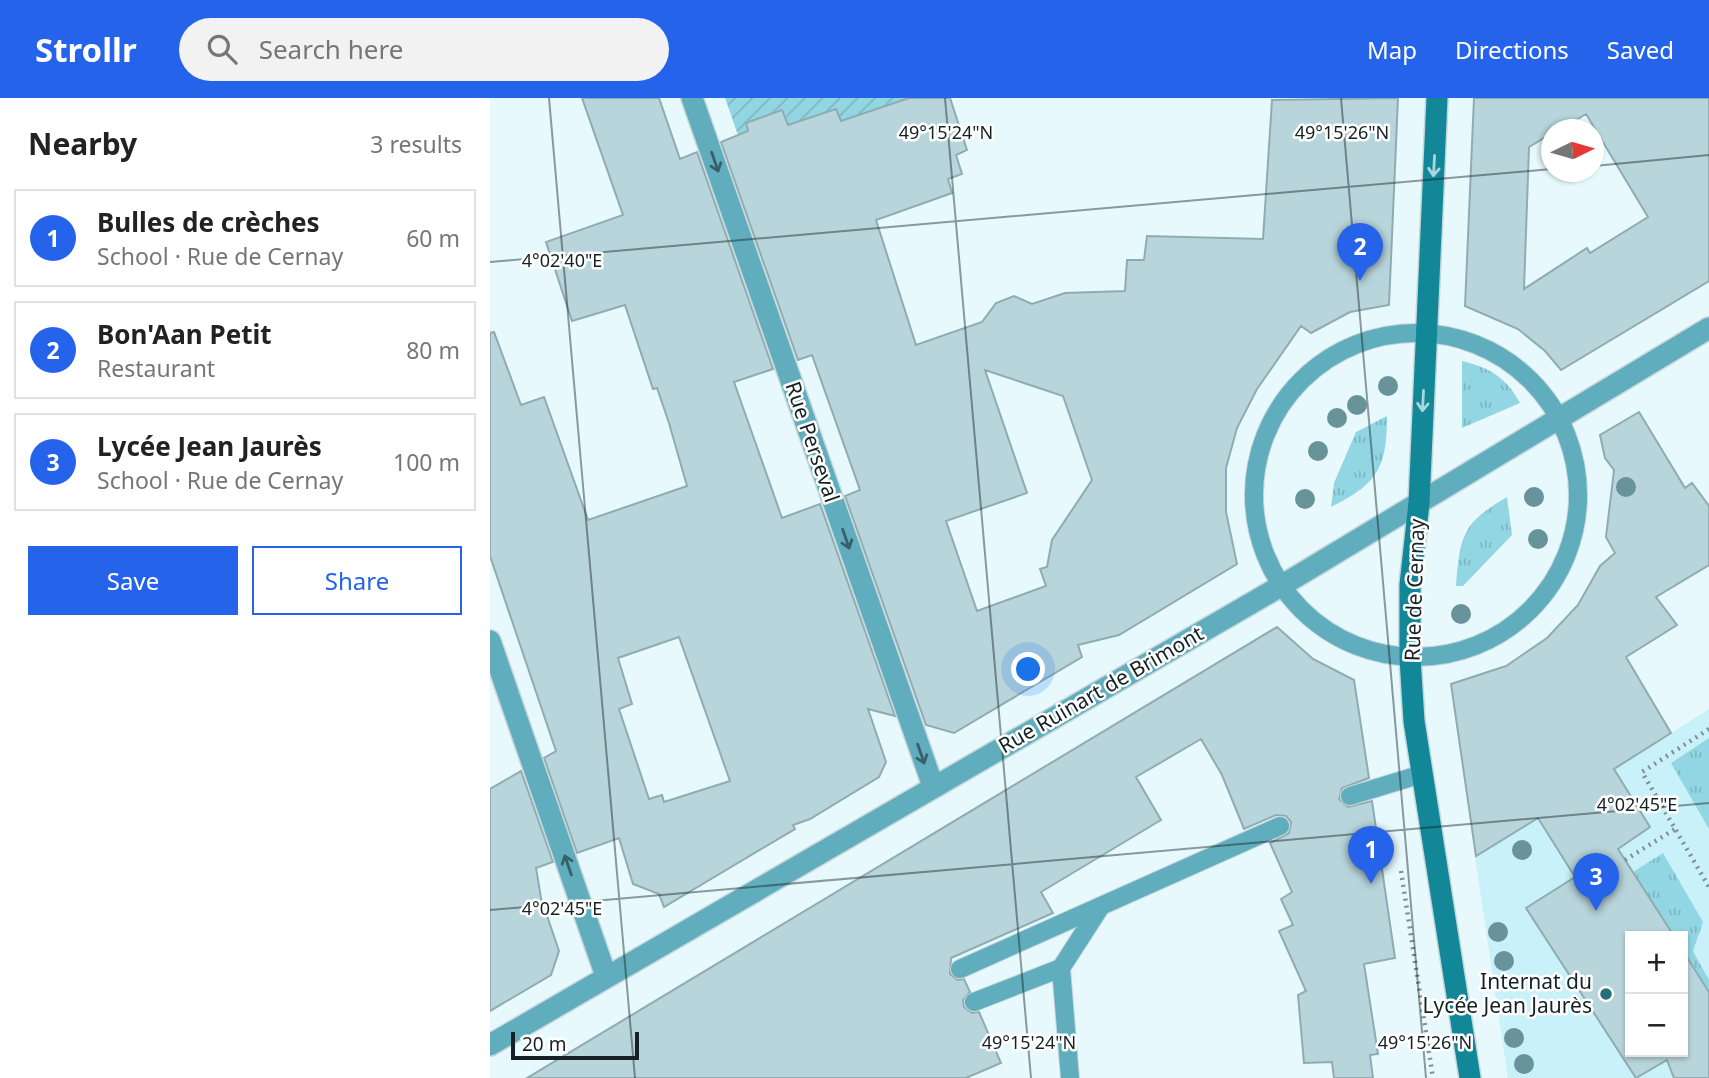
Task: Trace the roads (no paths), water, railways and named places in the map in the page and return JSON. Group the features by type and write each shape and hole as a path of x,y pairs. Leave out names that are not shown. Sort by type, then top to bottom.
{"main road":[{"name":"Rue de Cernay","path":"1437,98 1419,503 1410,585 1410,658 1414,721 1470,1078"}],"street":[{"name":"Rue Perseval","path":"692,98 933,786"},
{"name":"Rue Ruinart de Brimont","path":"490,1045 1281,586 1709,328"},
{"path":"490,641 606,976"}],"lane":[{"path":"1426,333 1458,338 1506,360 1527,376 1559,418 1571,446 1578,488 1576,526 1564,563 1544,595 1517,623 1485,643 1447,655 1410,658 1378,654 1324,630 1300,609 1281,586 1265,555 1254,511 1255,469 1268,429 1289,393 1320,364 1356,344 1397,334 1426,333"},
{"path":"1350,796 1423,774"},
{"path":"960,969 1280,826"},
{"path":"974,1002 1061,968 1101,906"},
{"path":"1061,968 1070,1078"}],"place":[{"name":"Bon'Aan Petit","path":"1360,281"},
{"name":"Bulles de crèches","path":"1371,884"},
{"name":"Lycée Jean Jaurès","path":"1596,911"},
{"name":"Internat du Lycée Jean Jaurès","path":"1606,994"}]}
